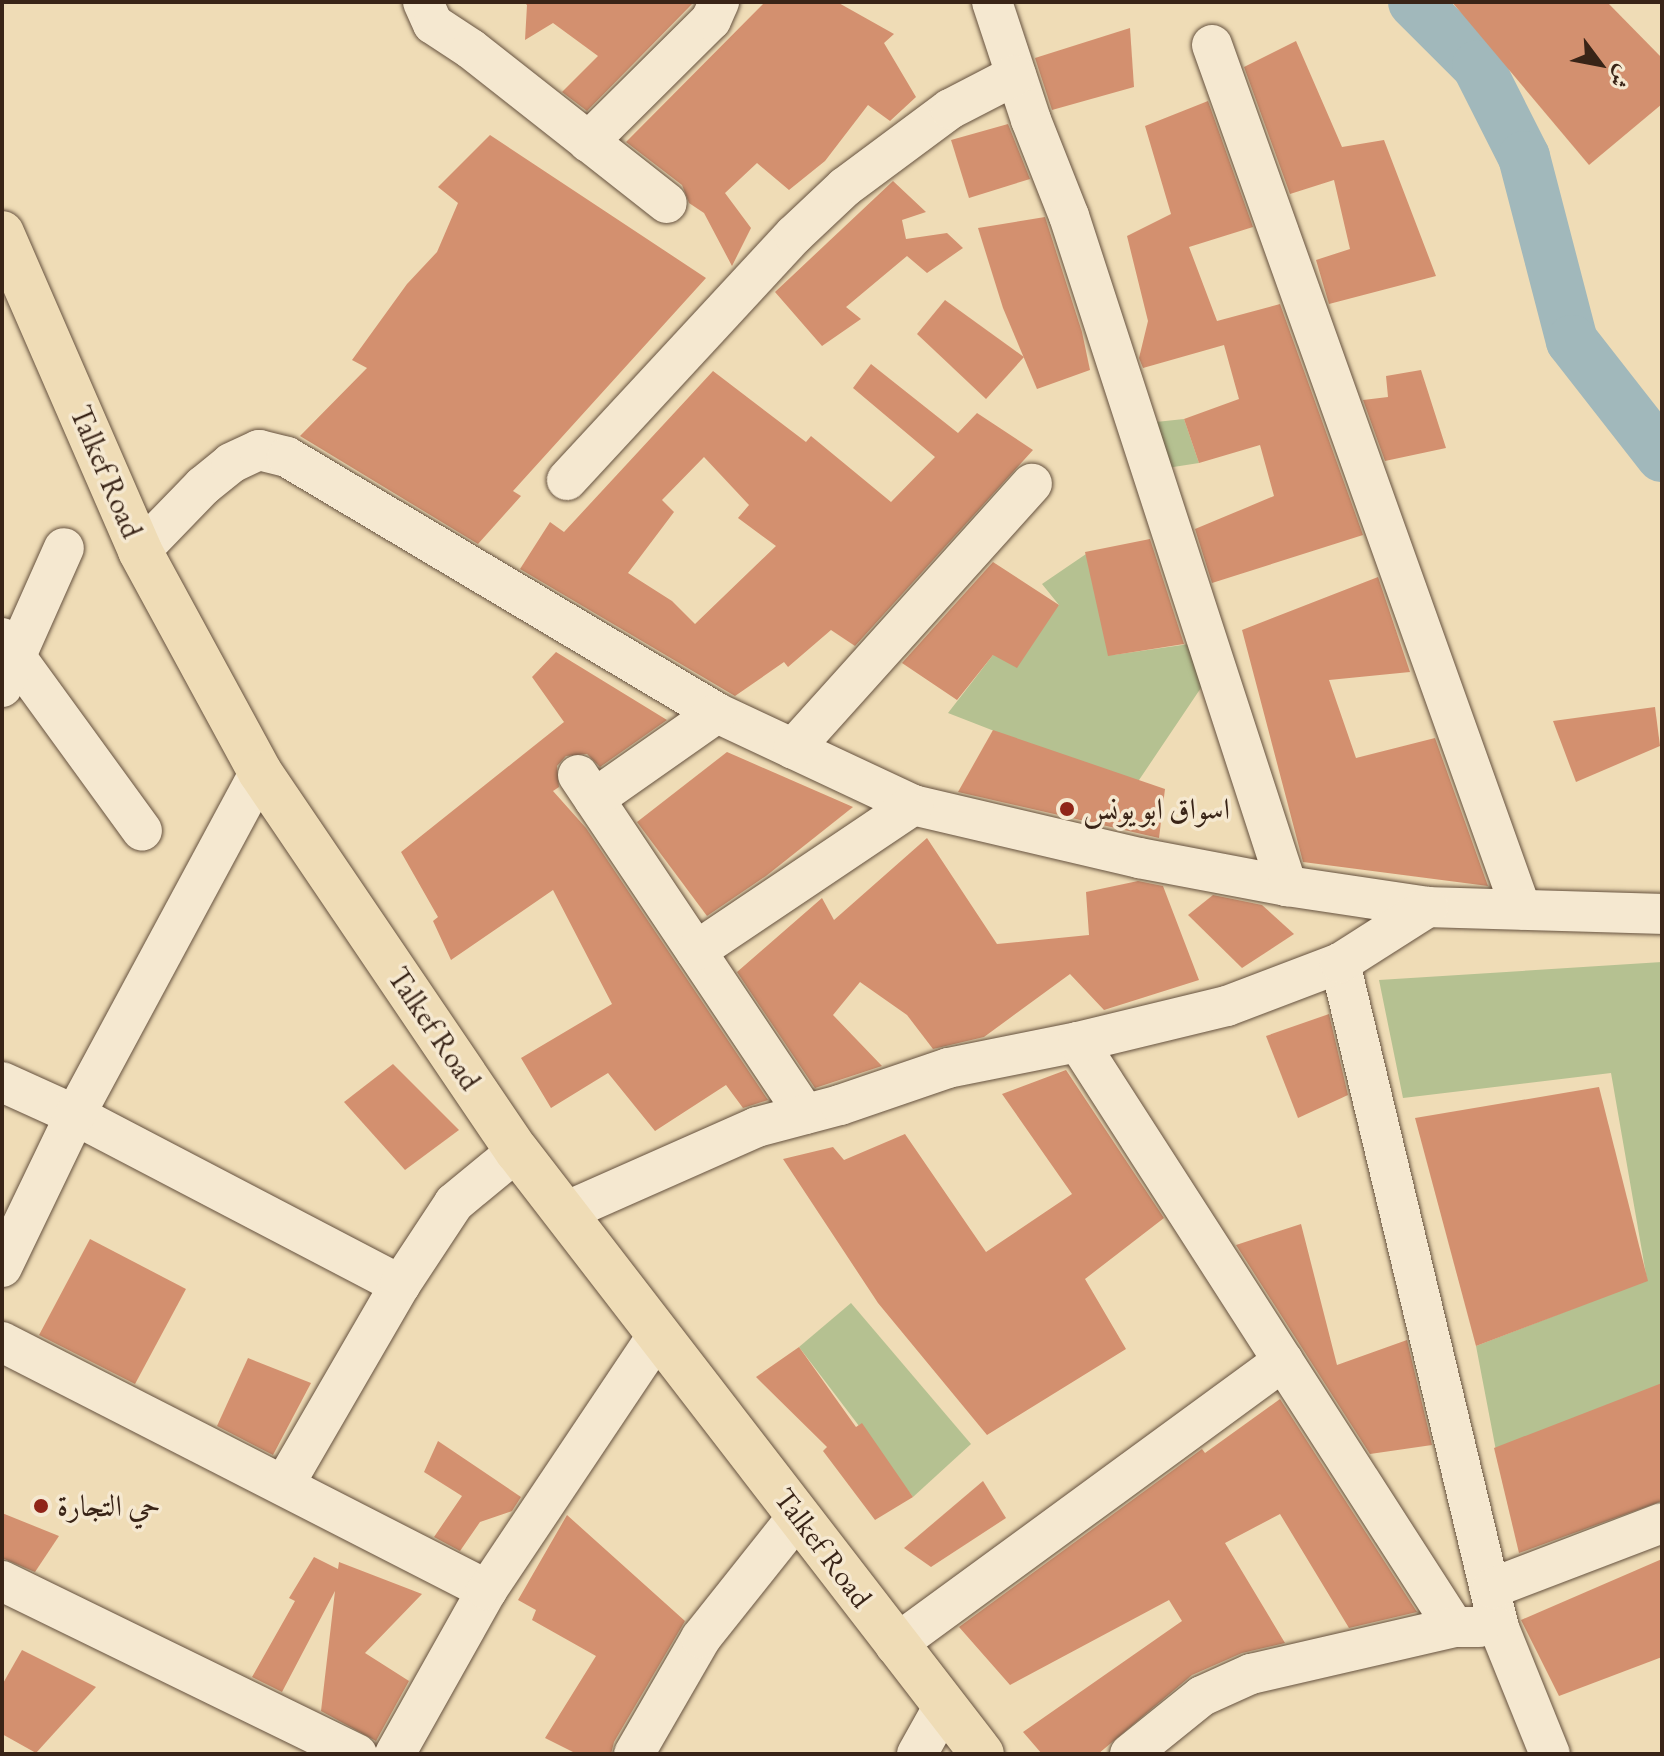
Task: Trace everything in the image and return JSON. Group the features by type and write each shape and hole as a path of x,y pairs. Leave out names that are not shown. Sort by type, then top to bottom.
{"main road":[{"name":"Talkef Road","path":"2,233 140,551 260,772 517,1151 982,1754"}],"street":[{"path":"423,2 433,24 471,49 667,203"},
{"path":"588,142 711,20 719,2"},
{"path":"992,2 1069,216 1287,886"},
{"path":"1212,45 1521,909"},
{"path":"567,480 794,235 845,187 950,109 1016,75"},
{"path":"140,551 203,486 231,463 259,450 287,457 717,713 913,805 1139,858 1287,886 1428,907 1662,914"},
{"path":"793,749 1032,484"},
{"path":"64,548 7,660 142,831"},
{"path":"717,713 586,787 805,1114"},
{"path":"2,1267 75,1115 260,772"},
{"path":"696,951 913,805"},
{"path":"565,1212 757,1127 948,1068 1078,1042 1227,1006 1340,963 1428,907"},
{"path":"1340,963 1492,1588 1499,1628 1550,1754"},
{"path":"1078,1042 1454,1627"},
{"path":"2,1082 75,1115 400,1285"},
{"path":"284,1485 400,1285 454,1203 517,1151"},
{"path":"395,1754 487,1590 657,1336"},
{"path":"2,1342 487,1590"},
{"path":"895,1645 1283,1361"},
{"path":"634,1754 701,1638 799,1515"},
{"path":"1492,1588 1662,1523"},
{"path":"2,1581 357,1754"},
{"path":"1130,1754 1202,1696 1251,1674 1454,1627 1499,1628"},
{"path":"917,1754 945,1704"}],"green space":[{"path":"1184,419 1199,463 1167,468 1156,422"},
{"path":"1089,552 1113,655 1189,644 1215,667 1135,786 948,713 993,655 1059,605 1042,584"},
{"path":"1662,962 1662,1398 1498,1461 1476,1346 1647,1280 1611,1073 1403,1098 1379,980"},
{"path":"851,1303 971,1444 913,1497 799,1347"}],"building":[{"path":"524,2 694,2 587,111 562,92 598,56 553,23 525,40 527,5"},
{"path":"765,2 837,2 894,34 884,43 916,97 890,121 868,105 825,161 789,190 757,163 725,193 751,228 732,266 704,213 689,203 682,185 626,142"},
{"path":"1452,2 1607,2 1662,58 1662,104 1589,165"},
{"path":"1130,28 1134,87 1052,110 1035,58"},
{"path":"1296,41 1342,147 1384,140 1436,276 1329,304 1316,260 1350,249 1334,180 1290,194 1244,67"},
{"path":"1208,101 1253,227 1189,247 1217,321 1280,304 1363,535 1212,583 1195,529 1274,496 1260,445 1199,463 1184,419 1239,399 1224,345 1143,368 1139,358 1148,321 1127,236 1171,214 1145,126"},
{"path":"1008,124 1030,179 969,198 951,140"},
{"path":"490,135 706,278 513,491 521,496 478,544 300,436 367,368 352,360 407,284 437,252 458,203 438,187"},
{"path":"893,181 926,212 902,220 906,239 947,233 963,248 927,273 907,256 846,307 861,319 822,346 775,292"},
{"path":"1045,217 1082,332 1090,370 1037,389 1003,308 978,228"},
{"path":"945,300 1024,357 986,399 917,334"},
{"path":"871,364 958,433 977,413 1033,450 855,646 831,630 788,667 784,662 735,696 520,569 550,522 564,532 713,371 806,442 811,436 891,502 935,457 853,388","holes":["704,457 749,505 738,518 776,546 695,624 672,601 628,573 674,512 662,500"]},
{"path":"1421,370 1446,448 1385,461 1363,400 1388,397 1386,376"},
{"path":"1150,539 1184,644 1108,656 1085,552"},
{"path":"993,562 1059,605 1017,668 993,655 957,700 902,663"},
{"path":"1378,577 1410,672 1329,680 1356,758 1435,738 1488,886 1303,862 1242,630"},
{"path":"556,652 667,720 600,767 587,754 566,756 557,766 559,787 553,791 586,828 768,1100 743,1108 726,1085 655,1131 608,1073 551,1108 521,1058 612,1004 553,890 451,960 433,921 438,917 401,852 564,722 532,677"},
{"path":"1655,707 1660,746 1576,782 1553,721"},
{"path":"993,730 1165,789 1159,838 958,792"},
{"path":"727,752 853,807 766,876 707,916 637,822"},
{"path":"927,838 997,944 1089,935 1086,892 1138,881 1163,886 1199,980 1104,1010 1070,974 984,1037 933,1049 907,1015 860,982 833,1015 882,1066 815,1088 737,972 822,898 834,920"},
{"path":"1213,895 1262,905 1294,934 1242,968 1188,915"},
{"path":"1329,1014 1348,1095 1298,1118 1266,1036"},
{"path":"393,1064 459,1130 405,1170 344,1102"},
{"path":"1066,1070 1164,1218 1085,1279 1126,1349 987,1435 878,1303 783,1159 833,1147 844,1160 905,1134 986,1252 1072,1194 1002,1094"},
{"path":"1599,1087 1648,1281 1476,1346 1415,1118"},
{"path":"1301,1224 1337,1365 1407,1340 1432,1445 1370,1454 1236,1245"},
{"path":"90,1239 186,1289 135,1384 39,1335"},
{"path":"799,1347 856,1427 862,1423 913,1497 875,1520 823,1451 827,1447 756,1377"},
{"path":"248,1358 311,1383 273,1455 217,1426"},
{"path":"1662,1383 1662,1501 1519,1553 1494,1448"},
{"path":"1280,1399 1417,1612 1349,1628 1280,1514 1225,1543 1285,1643 1242,1653 1192,1675 1098,1754 1042,1754 1023,1732 1182,1621 1169,1600 1010,1685 959,1627 1202,1449 1205,1453"},
{"path":"438,1441 521,1497 512,1511 480,1522 460,1551 434,1537 462,1496 424,1472"},
{"path":"983,1481 1006,1518 931,1567 904,1548"},
{"path":"2,1513 59,1536 35,1572 2,1558"},
{"path":"567,1515 685,1621 614,1742 611,1754 577,1754 545,1738 596,1656 532,1620 536,1610 518,1600"},
{"path":"314,1557 338,1569 339,1562 422,1594 365,1653 409,1681 376,1741 321,1711 335,1591 282,1692 252,1677 295,1601 289,1598"},
{"path":"1662,1559 1662,1657 1559,1696 1521,1620"},
{"path":"22,1650 96,1687 36,1753 2,1734 2,1685"}],"waterway":[{"path":"1414,2 1478,66 1524,157 1572,341 1662,456"}],"place":[{"name":"اسواق ابو يونس","path":"1067,809"},
{"name":"حي التجارة","path":"41,1506"}]}
